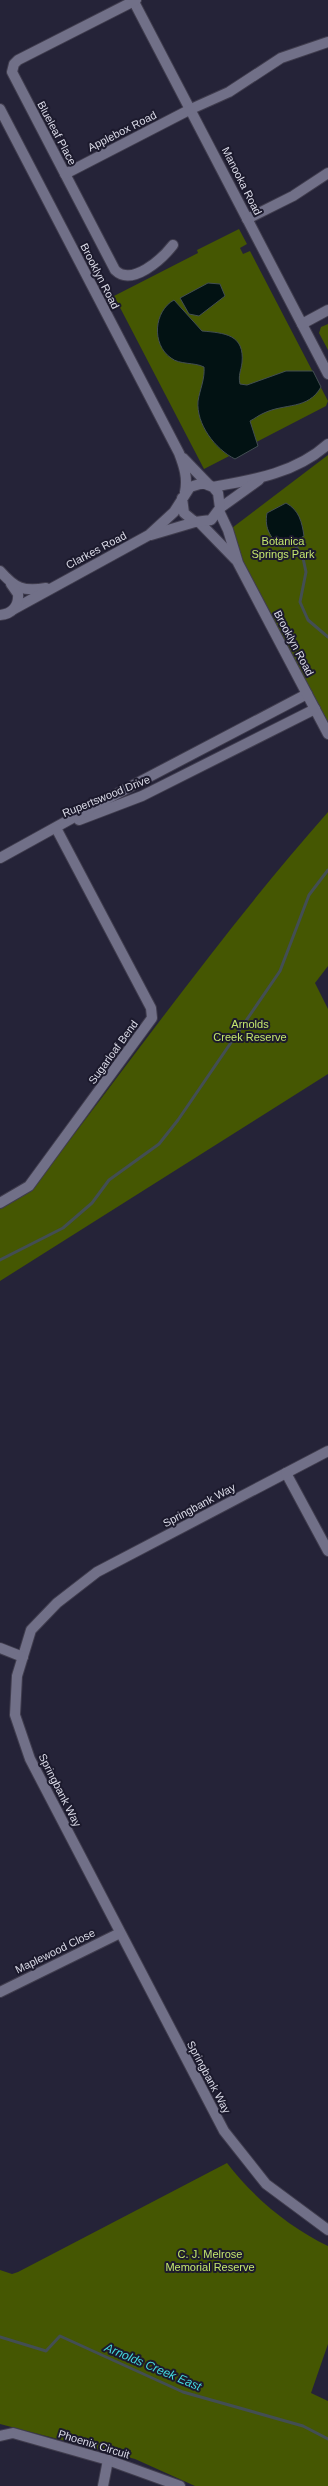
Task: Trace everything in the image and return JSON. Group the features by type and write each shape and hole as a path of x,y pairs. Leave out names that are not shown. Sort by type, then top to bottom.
{"street":[{"name":"Manooka Road","path":"134,0 328,374"},
{"name":"Blueleaf Place","path":"134,0 18,60 12,67 13,75 118,273 126,276 132,276 158,262 173,245"},
{"name":"Applebox Road","path":"65,174 191,109 235,89 281,58 328,42"},
{"name":"Brooklyn Road","path":"0,109 179,453 185,469 187,484 184,495"},
{"path":"247,219 293,196 328,173"},
{"path":"302,324 328,310"},
{"path":"261,479 211,486 196,484 184,495 184,512 197,522 211,520 219,510 261,479 324,451 328,444"},
{"name":"Brooklyn Road","path":"179,453 211,486"},
{"path":"211,486 218,493 219,510"},
{"name":"Clarkes Road","path":"149,535 174,512 184,495"},
{"name":"Brooklyn Road","path":"219,510 228,530 238,563 328,734"},
{"name":"Brooklyn Road","path":"197,522 238,563"},
{"name":"Clarkes Road","path":"2,615 149,535 197,522"},
{"path":"0,571 12,584 18,596 14,609"},
{"name":"Clarkes Road","path":"0,581 12,584 22,589 38,589 54,586"},
{"name":"Rupertswood Drive","path":"0,858 104,800 307,694"},
{"name":"Rupertswood Drive","path":"56,828 142,796 315,709"},
{"path":"200,751 206,763"},
{"name":"Sugarloaf Bend","path":"0,1203 29,1186 152,1018 151,1008 56,828"},
{"name":"Springbank Way","path":"328,1451 97,1572 57,1603 31,1630 17,1676 15,1715 30,1759 224,2131 266,2184 328,2230"},
{"path":"286,1473 328,1551"},
{"path":"0,1648 23,1657"},
{"name":"Maplewood Close","path":"0,1992 120,1933"},
{"name":"Phoenix Circuit","path":"0,2436 13,2433 108,2460 180,2486"},
{"path":"103,2486 108,2460"}],"green space":[{"path":"239,229 247,244 240,248 243,254 250,251 328,401 326,406 204,469 114,296 198,253 197,250"},
{"path":"328,324 328,350 319,333 321,327"},
{"name":"Botanica Springs Park","path":"328,455 328,729 224,534"},
{"name":"Arnolds Creek Reserve","path":"328,812 328,966 315,983 328,1009 328,1074 0,1281 0,1208 32,1189 177,998 289,857"},
{"name":"C. J. Melrose Memorial Reserve","path":"227,2163 237,2176 261,2200 286,2221 328,2246 328,2344 311,2393 328,2401 328,2486 195,2486 135,2459 0,2424 0,2270 12,2274 18,2272"}],"shaded area":[{"path":"208,283 220,284 225,296 199,316 189,314 180,298"},
{"path":"174,300 202,331 225,334 236,341 240,346 242,363 239,376 240,384 247,385 286,371 313,371 321,387 316,394 303,403 272,410 250,421 258,446 235,459 228,455 220,449 208,435 200,418 198,401 203,380 204,367 196,364 183,363 171,358 160,345 158,336 159,319 167,305"},
{"path":"286,503 297,513 304,536 283,548 269,533 266,519 267,513"}],"waterway":[{"path":"294,543 303,558 306,572 300,602 308,620 328,637"},
{"path":"0,1260 63,1228 92,1203 109,1180 159,1144 178,1120 280,971 309,895 328,870"},
{"name":"Arnolds Creek East","path":"0,2337 46,2351 60,2336 183,2392 303,2426 328,2439"}]}
